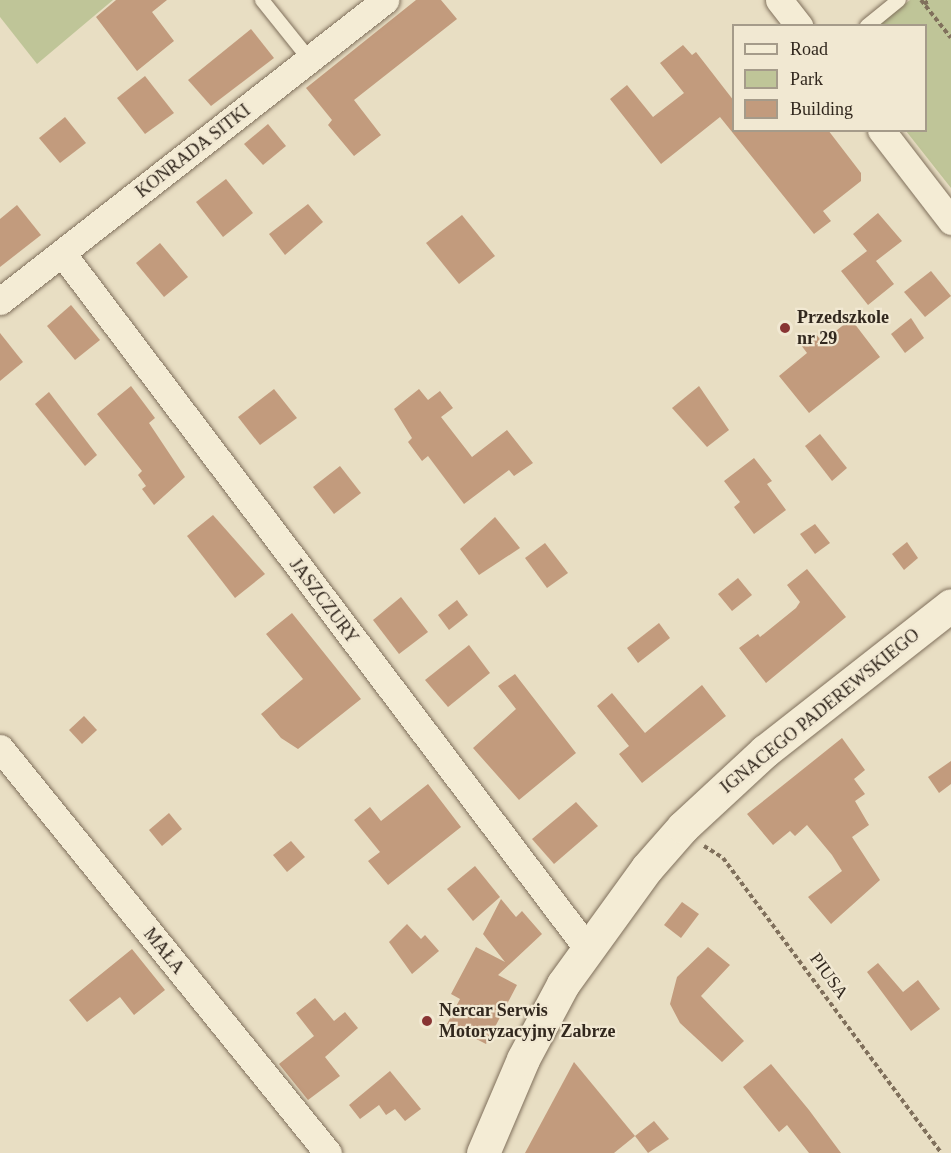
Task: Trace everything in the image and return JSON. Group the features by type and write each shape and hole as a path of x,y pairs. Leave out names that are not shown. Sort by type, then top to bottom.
{"main road":[{"name":"IGNACEGO PADEREWSKIEGO","path":"483,1153 523,1059 587,948 698,840 765,751 951,604"}],"street":[{"name":"KONRADA SITKI","path":"0,301 385,0"},
{"path":"779,0 797,24"},
{"path":"883,132 948,211"},
{"name":"JASZCZURY","path":"62,253 587,948"},
{"name":"MAŁA","path":"0,748 328,1153"}],"lane":[{"path":"262,0 310,60"},
{"path":"869,24 899,0"}],"path":[{"path":"930,0 923,2 951,38"},
{"name":"PIUSA","path":"698,840 723,858 941,1153"}],"green space":[{"path":"0,0 113,0 37,64 0,17"},
{"path":"910,0 951,0 951,188 907,132 927,132 927,24 880,24"}],"building":[{"path":"116,0 167,0 152,12 174,41 137,71 96,17"},
{"path":"416,0 441,0 457,19 354,100 381,135 354,156 328,125 332,120 306,88"},
{"path":"251,29 274,58 211,106 188,80"},
{"path":"683,45 692,55 696,52 732,98 732,132 720,117 661,164 610,99 627,85 653,117 684,93 660,63"},
{"path":"145,76 174,113 145,134 117,98"},
{"path":"65,117 86,143 60,163 39,138"},
{"path":"268,124 286,146 263,165 244,144"},
{"path":"732,132 830,132 861,173 861,181 823,211 831,221 814,234"},
{"path":"226,179 253,213 223,237 196,202"},
{"path":"308,204 323,222 285,255 269,234"},
{"path":"17,205 41,235 0,267 0,219"},
{"path":"878,213 902,241 876,261 894,284 868,305 841,271 867,251 853,234"},
{"path":"462,215 495,256 459,284 426,243"},
{"path":"160,243 188,277 164,297 136,263"},
{"path":"931,271 951,296 925,317 904,292"},
{"path":"71,305 100,340 75,360 47,326"},
{"path":"911,318 924,338 905,353 891,334"},
{"path":"851,319 880,357 809,413 779,376 807,353 801,345 816,334 822,342"},
{"path":"0,333 23,362 0,381"},
{"path":"131,386 155,418 149,423 185,477 154,505 142,489 146,486 138,475 142,471 97,414"},
{"path":"699,386 729,430 707,447 672,408"},
{"path":"274,389 297,418 260,445 238,417"},
{"path":"419,389 428,400 440,391 453,408 441,417 472,457 507,430 533,463 514,476 509,470 464,504 428,456 422,461 408,442 412,438 394,409"},
{"path":"49,392 97,455 85,466 35,404"},
{"path":"820,434 847,468 832,481 805,446"},
{"path":"754,458 772,481 767,484 786,510 754,534 734,507 740,502 724,481"},
{"path":"340,466 361,493 334,514 313,487"},
{"path":"213,515 265,574 235,598 187,536"},
{"path":"495,517 520,548 479,575 460,549"},
{"path":"815,524 830,543 815,554 800,534"},
{"path":"907,542 918,558 904,570 892,554"},
{"path":"545,543 568,573 547,588 525,558"},
{"path":"807,569 846,617 766,683 739,648 758,634 760,637 796,608 800,602 787,585"},
{"path":"738,578 752,595 732,611 718,594"},
{"path":"401,597 428,632 399,654 373,620"},
{"path":"457,600 468,615 449,630 438,615"},
{"path":"292,613 361,699 298,749 281,738 261,714 303,679 266,634"},
{"path":"659,623 670,638 638,663 627,648"},
{"path":"469,645 490,673 448,707 425,680"},
{"path":"515,674 576,753 519,800 473,748 516,709 498,686"},
{"path":"702,685 726,716 642,783 619,754 629,746 597,706 612,693 645,733"},
{"path":"84,716 97,730 82,744 69,730"},
{"path":"842,738 865,770 854,779 865,794 855,801 869,825 852,837 880,880 831,924 808,897 842,871 832,855 807,825 795,836 790,831 773,845 747,814"},
{"path":"951,761 951,784 939,793 928,777"},
{"path":"428,784 461,827 388,885 368,861 380,852 354,820 370,807 381,821"},
{"path":"576,802 598,826 554,864 532,839"},
{"path":"169,813 182,829 162,846 149,830"},
{"path":"291,841 305,857 287,872 273,855"},
{"path":"475,866 500,897 473,921 447,889"},
{"path":"501,899 516,917 522,911 542,934 498,975 517,985 486,1044 447,1024 460,999 451,994 476,947 505,962 483,934"},
{"path":"682,902 699,914 681,938 664,925"},
{"path":"407,924 421,939 425,935 439,951 412,974 389,942"},
{"path":"708,947 730,965 701,996 744,1041 722,1062 680,1023 670,1004 677,977"},
{"path":"132,949 165,990 134,1015 120,997 87,1022 69,1000"},
{"path":"878,963 903,992 918,980 940,1009 911,1031 867,972"},
{"path":"315,998 334,1021 345,1012 358,1028 325,1057 340,1076 308,1100 279,1064 314,1036 296,1013"},
{"path":"574,1062 635,1136 614,1153 525,1153"},
{"path":"771,1064 841,1153 809,1153 787,1125 779,1132 743,1087"},
{"path":"390,1071 421,1109 405,1121 395,1109 386,1115 379,1105 360,1119 349,1105"},
{"path":"654,1121 669,1139 648,1153 635,1136"}],"place":[{"name":"Przedszkole nr 29","path":"785,328"},
{"name":"Nercar Serwis Motoryzacyjny Zabrze","path":"427,1021"}]}
